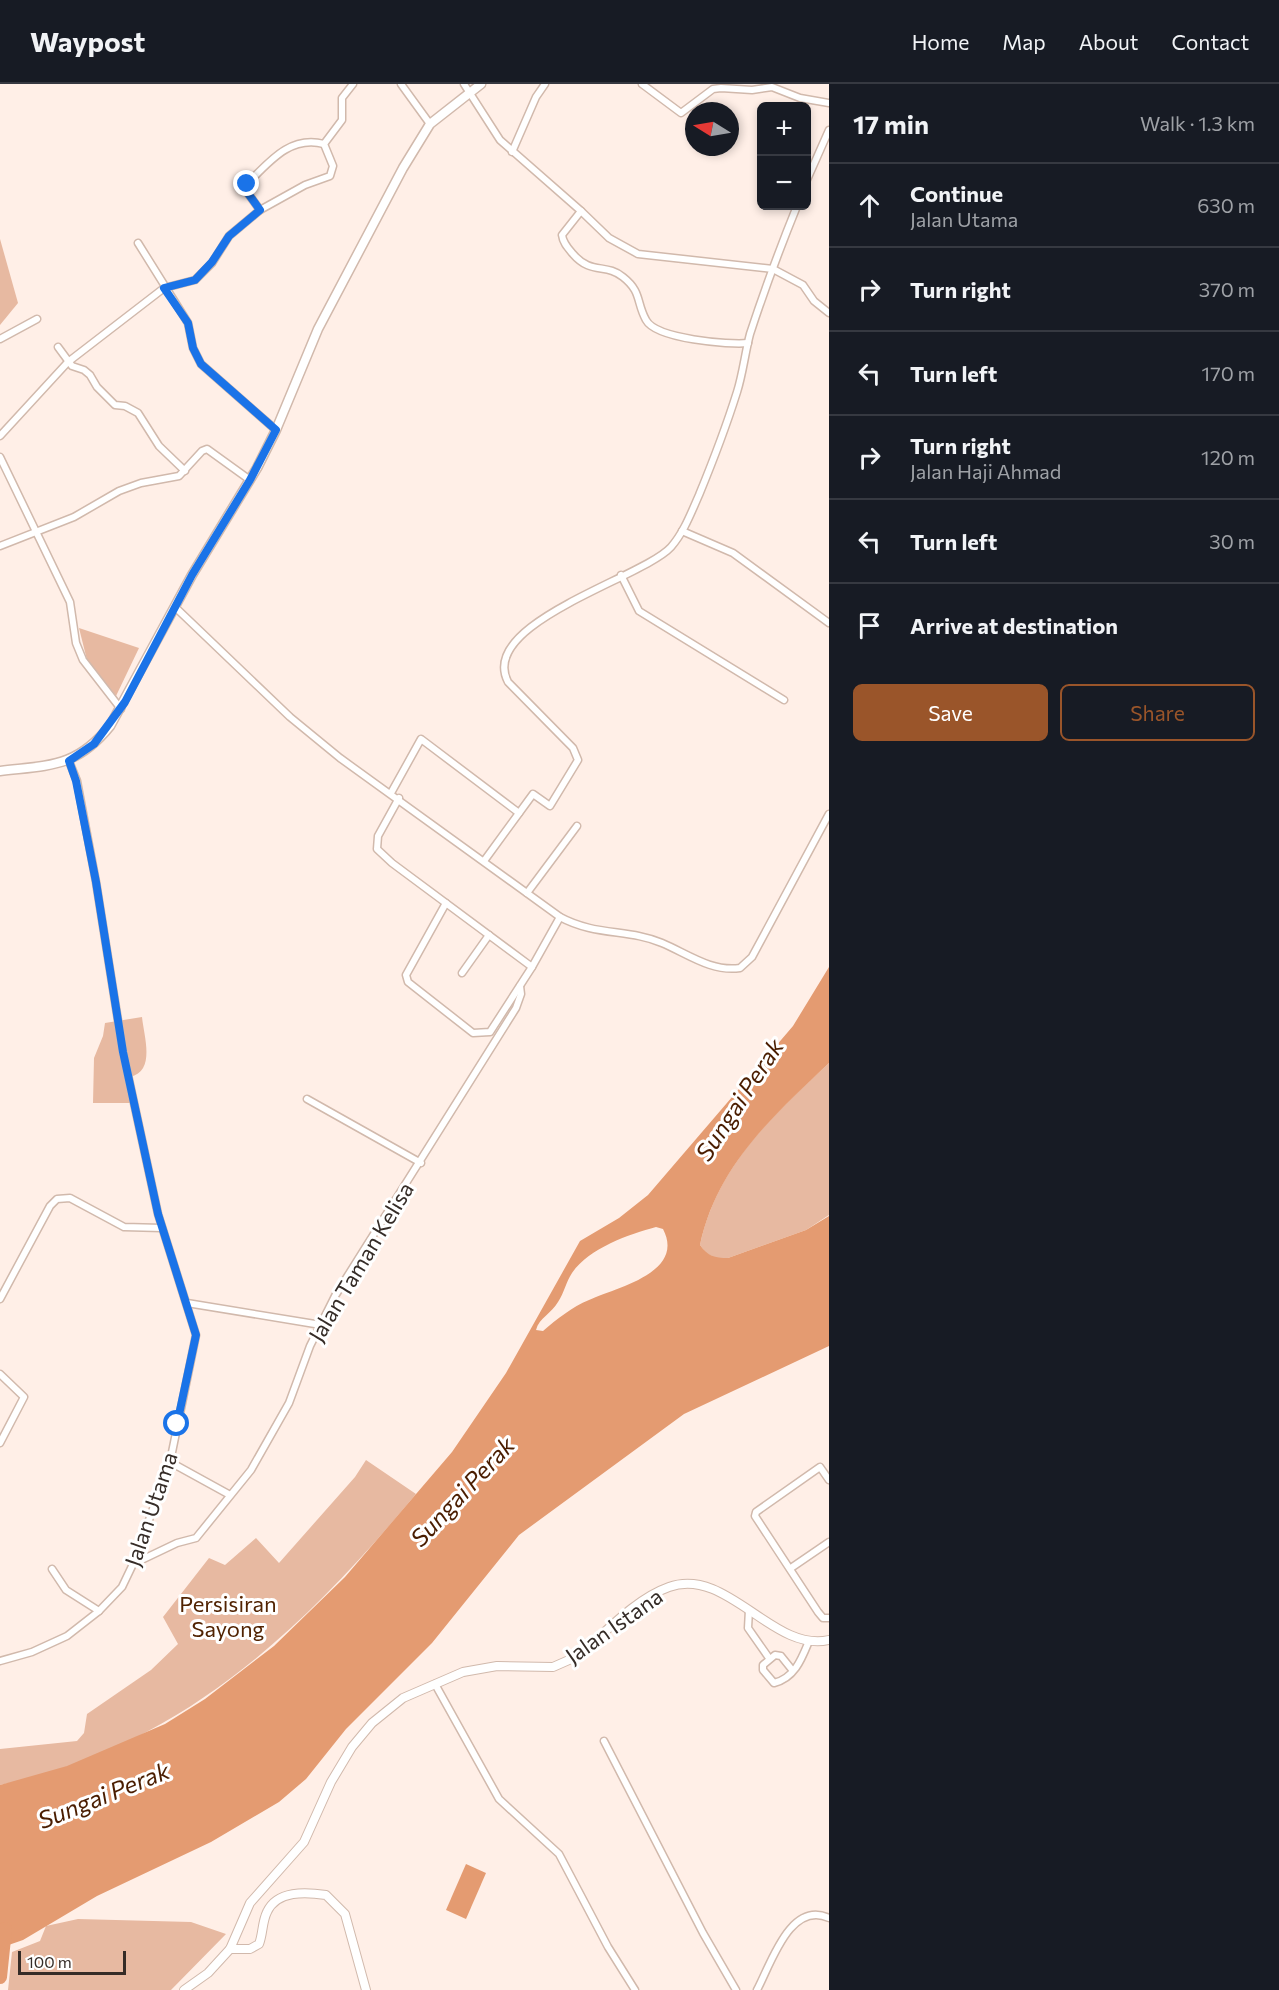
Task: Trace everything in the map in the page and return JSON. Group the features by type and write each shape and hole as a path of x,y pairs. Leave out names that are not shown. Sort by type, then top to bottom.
{"main road":[{"path":"0,771 42,768 69,761 94,744 121,709 175,607 250,480 276,430 318,329 358,249 430,124 481,84"}],"street":[{"path":"324,144 342,120 342,98 353,84"},
{"path":"401,84 430,124"},
{"path":"464,84 500,140 609,238 638,254 773,269 803,285 814,301 829,313"},
{"path":"512,152 536,97 545,84"},
{"path":"642,84 681,113 713,90 721,88 752,90 772,87 800,98 829,103"},
{"path":"811,173 829,130"},
{"path":"260,210 247,192 247,184 290,146 306,141 324,144"},
{"path":"0,436 68,362 164,288 195,280 212,262 229,236 260,210 305,185 330,176 333,166 324,144"},
{"path":"484,861 533,794 550,806 578,760 573,748 508,682 503,673 504,658 515,642 535,625 592,589 660,556 682,531 712,462 737,390 748,343 795,210"},
{"path":"581,211 563,231 564,242 583,265 620,274 633,286 639,295 648,323 656,328 709,343 748,343"},
{"path":"138,243 164,288 188,323 193,348 201,364 276,430"},
{"path":"0,339 37,319"},
{"path":"58,347 68,362 90,375 97,387 115,405 125,406 138,413 159,446 185,471"},
{"path":"0,546 74,518 119,491 141,483 179,476 202,451 207,449 250,480"},
{"path":"0,457 70,602 76,643 83,660 121,709"},
{"path":"682,531 733,554 829,623"},
{"path":"621,575 639,611 784,700"},
{"path":"175,607 290,717 339,758 399,798 560,917 592,930 661,942 719,969 740,968 752,957 829,814"},
{"path":"391,793 421,739 519,813"},
{"name":"Jalan Utama","path":"0,1661 32,1652 67,1636 99,1611 122,1587 133,1564 170,1462 196,1335 188,1303 162,1228 123,1052 96,882 76,781 69,761"},
{"path":"399,798 378,836 377,849 532,967"},
{"path":"527,893 577,826"},
{"path":"446,903 408,967 406,975 408,981 473,1033 490,1032 532,967 560,917"},
{"path":"462,973 489,935"},
{"name":"Jalan Taman Kelisa","path":"133,1564 177,1543 196,1538 251,1470 275,1429 335,1296 421,1163 516,1008 521,994 520,986"},
{"path":"307,1099 421,1163"},
{"path":"0,1299 50,1206 57,1200 70,1198 124,1227 162,1228"},
{"path":"188,1303 321,1325"},
{"path":"0,1374 24,1397 0,1443"},
{"path":"170,1462 230,1496"},
{"path":"829,1480 820,1467 756,1512 756,1520 791,1568 818,1612 823,1618 829,1618"},
{"path":"791,1568 829,1542"},
{"path":"52,1569 66,1590 99,1611"},
{"name":"Jalan Istana","path":"184,1990 208,1973 230,1949 250,1903 304,1842 322,1798 352,1747 372,1723 403,1698 480,1668 553,1667 564,1663 578,1656 654,1594 680,1584 710,1588 792,1636 809,1641 829,1640"},
{"path":"748,1610 747,1628 769,1658"},
{"path":"793,1671 781,1656 775,1655 769,1658 763,1665 763,1671 774,1683 793,1671 799,1665 809,1641"},
{"path":"435,1684 499,1799 559,1854 608,1947 635,1990"},
{"path":"604,1741 703,1934 736,1990"},
{"path":"230,1949 250,1949 259,1944 266,1915 276,1900 303,1893 326,1895 345,1914 366,1990"},
{"path":"757,1990 790,1927 807,1916 816,1914 829,1918"}],"green space":[{"path":"0,239 18,303 0,325"},
{"path":"79,628 139,648 116,696 87,660"},
{"path":"142,1017 146,1061 138,1074 130,1077 134,1103 93,1103 94,1058 103,1036 105,1023"},
{"path":"829,1063 829,1215 806,1230 728,1258 715,1258 706,1253 700,1245 708,1217 733,1167 768,1123"},
{"name":"Persisiran Sayong","path":"366,1460 416,1494 328,1592 282,1636 233,1677 180,1713 125,1743 65,1767 0,1785 0,1749 77,1741 84,1733 87,1714 151,1670 178,1644 163,1617 209,1558 225,1565 256,1538 279,1563 355,1477"},
{"path":"78,1919 191,1922 226,1934 171,1990 8,1990 12,1952 40,1941 46,1926"}],"water":[{"name":"Sungai Perak","path":"829,967 829,1063 750,1144 719,1191 700,1245 712,1256 728,1258 806,1230 829,1216 829,1346 684,1414 519,1535 432,1643 346,1729 306,1779 279,1802 211,1842 97,1896 23,1940 0,1948 0,1785 67,1766 165,1724 205,1699 274,1646 345,1577 452,1452 506,1373 580,1241 619,1218 648,1195 793,1026","holes":["656,1227 663,1229 667,1244 665,1257 657,1268 630,1284 577,1306 543,1331 536,1330 558,1302 579,1264 610,1244"]},
{"path":"466,1864 486,1873 466,1919 446,1910"}],"waterway":[{"path":"0,1977 5,1929"}],"route":[{"path":"177,1424 196,1335 188,1303 158,1214 123,1052 96,882 76,781 69,761 94,744 110,726 192,575 250,480 276,430 201,364 193,348 188,323 164,288 195,280 212,262 229,236 260,210 247,192 247,184"}]}
